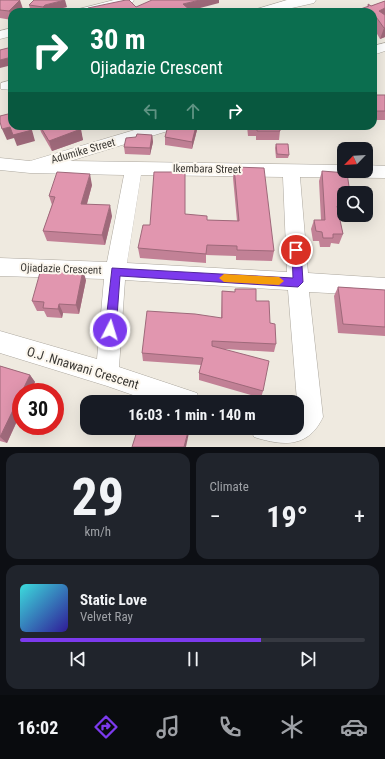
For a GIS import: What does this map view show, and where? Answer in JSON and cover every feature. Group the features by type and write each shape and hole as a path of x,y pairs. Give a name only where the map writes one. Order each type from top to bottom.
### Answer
{"street":[{"path":"274,8 310,0"},
{"path":"97,8 122,1"},
{"name":"Adumike Street","path":"0,164 30,167 153,130"},
{"name":"Ikembara Street","path":"30,167 385,172"},
{"path":"107,374 115,271 134,168"},
{"path":"291,170 298,282 311,417 304,426"},
{"name":"Ojiadazie Crescent","path":"0,267 115,271 385,288"},
{"name":"O.J .Nnawani Crescent","path":"0,342 107,374 168,395"}],"building":[{"path":"0,0 20,0 12,8 8,8 8,11 0,10"},
{"path":"34,0 65,0 45,5 43,7 29,5"},
{"path":"126,0 129,0 136,7 152,0 200,0 183,4 188,8 88,8"},
{"path":"385,1 385,8 379,11 385,15 385,28 377,18 377,8 363,8 369,6 368,4 371,6"},
{"path":"8,48 8,58 0,60 0,50"},
{"path":"377,95 385,95 385,111 377,111"},
{"path":"8,114 8,128 2,129 0,116"},
{"path":"11,130 32,130 13,135"},
{"path":"42,130 78,130 49,141"},
{"path":"167,130 195,130 192,142 165,137"},
{"path":"257,130 280,130 280,131"},
{"path":"137,134 152,135 150,148 124,147 126,138 136,137"},
{"path":"276,144 288,144 289,155 277,154"},
{"path":"234,167 264,168 274,251 237,250 237,246 207,245 206,254 138,248 143,225 150,225 154,172 185,172 185,214 207,216 207,220 239,221"},
{"path":"322,171 337,172 337,178 348,178 349,186 337,186 337,222 340,222 343,234 333,234 333,238 323,238 322,232 316,231 314,220 325,220"},
{"path":"57,172 90,174 81,204 110,205 102,235 43,231 55,197 49,196"},
{"path":"41,269 83,270 76,305 59,304 58,309 43,308 44,302 32,301"},
{"path":"338,287 385,290 385,327 343,324"},
{"path":"235,289 256,289 256,301 269,301 270,323 275,324 276,344 212,341 212,346 269,361 263,391 199,373 203,358 142,353 147,311 195,314 222,318 222,291 235,292"},
{"path":"0,366 30,375 26,383 12,383 12,412 0,437"},
{"path":"136,435 187,435 184,447 132,447"}],"slow traffic":[{"path":"224,278 279,281"}],"route":[{"path":"110,330 115,271 298,282 296,250"}]}
